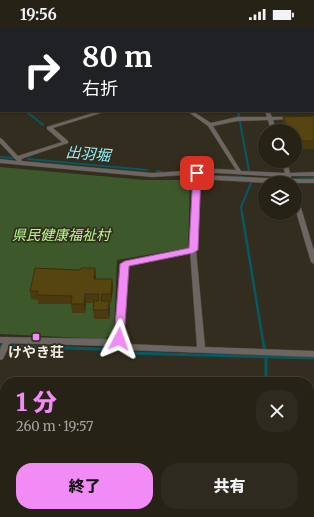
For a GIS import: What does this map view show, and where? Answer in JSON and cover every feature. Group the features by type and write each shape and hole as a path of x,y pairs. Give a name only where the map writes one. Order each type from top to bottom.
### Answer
{"street":[{"path":"18,160 66,142 49,128 102,112"},
{"path":"190,112 210,125 240,173"},
{"path":"267,112 272,124"},
{"path":"210,125 237,119 299,118"},
{"path":"0,140 18,160"},
{"path":"0,161 18,160 138,174 314,174"},
{"path":"286,168 288,175"},
{"path":"197,175 258,180"},
{"path":"197,175 193,250 201,350"},
{"path":"302,182 314,181"},
{"path":"302,220 314,262"},
{"path":"117,342 119,339 125,264 193,250"},
{"path":"0,357 4,340 117,342 126,347 314,354"}],"green space":[{"name":"県民健康福祉村","path":"0,167 145,180 190,180 188,248 117,260 114,332 105,339 0,334"}],"building":[{"path":"314,116 314,141 302,141 302,124 286,124 283,117"},
{"path":"35,268 80,270 81,268 95,268 94,279 112,279 111,294 102,294 101,301 109,301 108,310 93,310 94,301 98,301 99,294 85,294 84,304 71,304 72,296 37,295 38,291 30,291"}],"waterway":[{"path":"27,112 43,125"},
{"path":"238,112 249,171"},
{"name":"出羽堀","path":"0,157 14,158"},
{"name":"出羽堀","path":"28,159 147,170"},
{"name":"出羽堀","path":"157,171 162,172"},
{"name":"出羽堀","path":"213,176 244,177"},
{"name":"出羽堀","path":"302,179 314,178"},
{"path":"242,214 241,207 251,183"},
{"path":"242,213 264,347"},
{"path":"0,346 35,347"},
{"path":"13,346 35,347"},
{"path":"264,346 265,352"},
{"path":"35,347 44,347"},
{"path":"35,347 124,350 128,353 314,358"},
{"path":"266,357 266,377"}],"place":[{"name":"けやき荘","path":"36,337"}],"route":[{"path":"119,339 124,265 127,262 193,250 197,173"}]}
